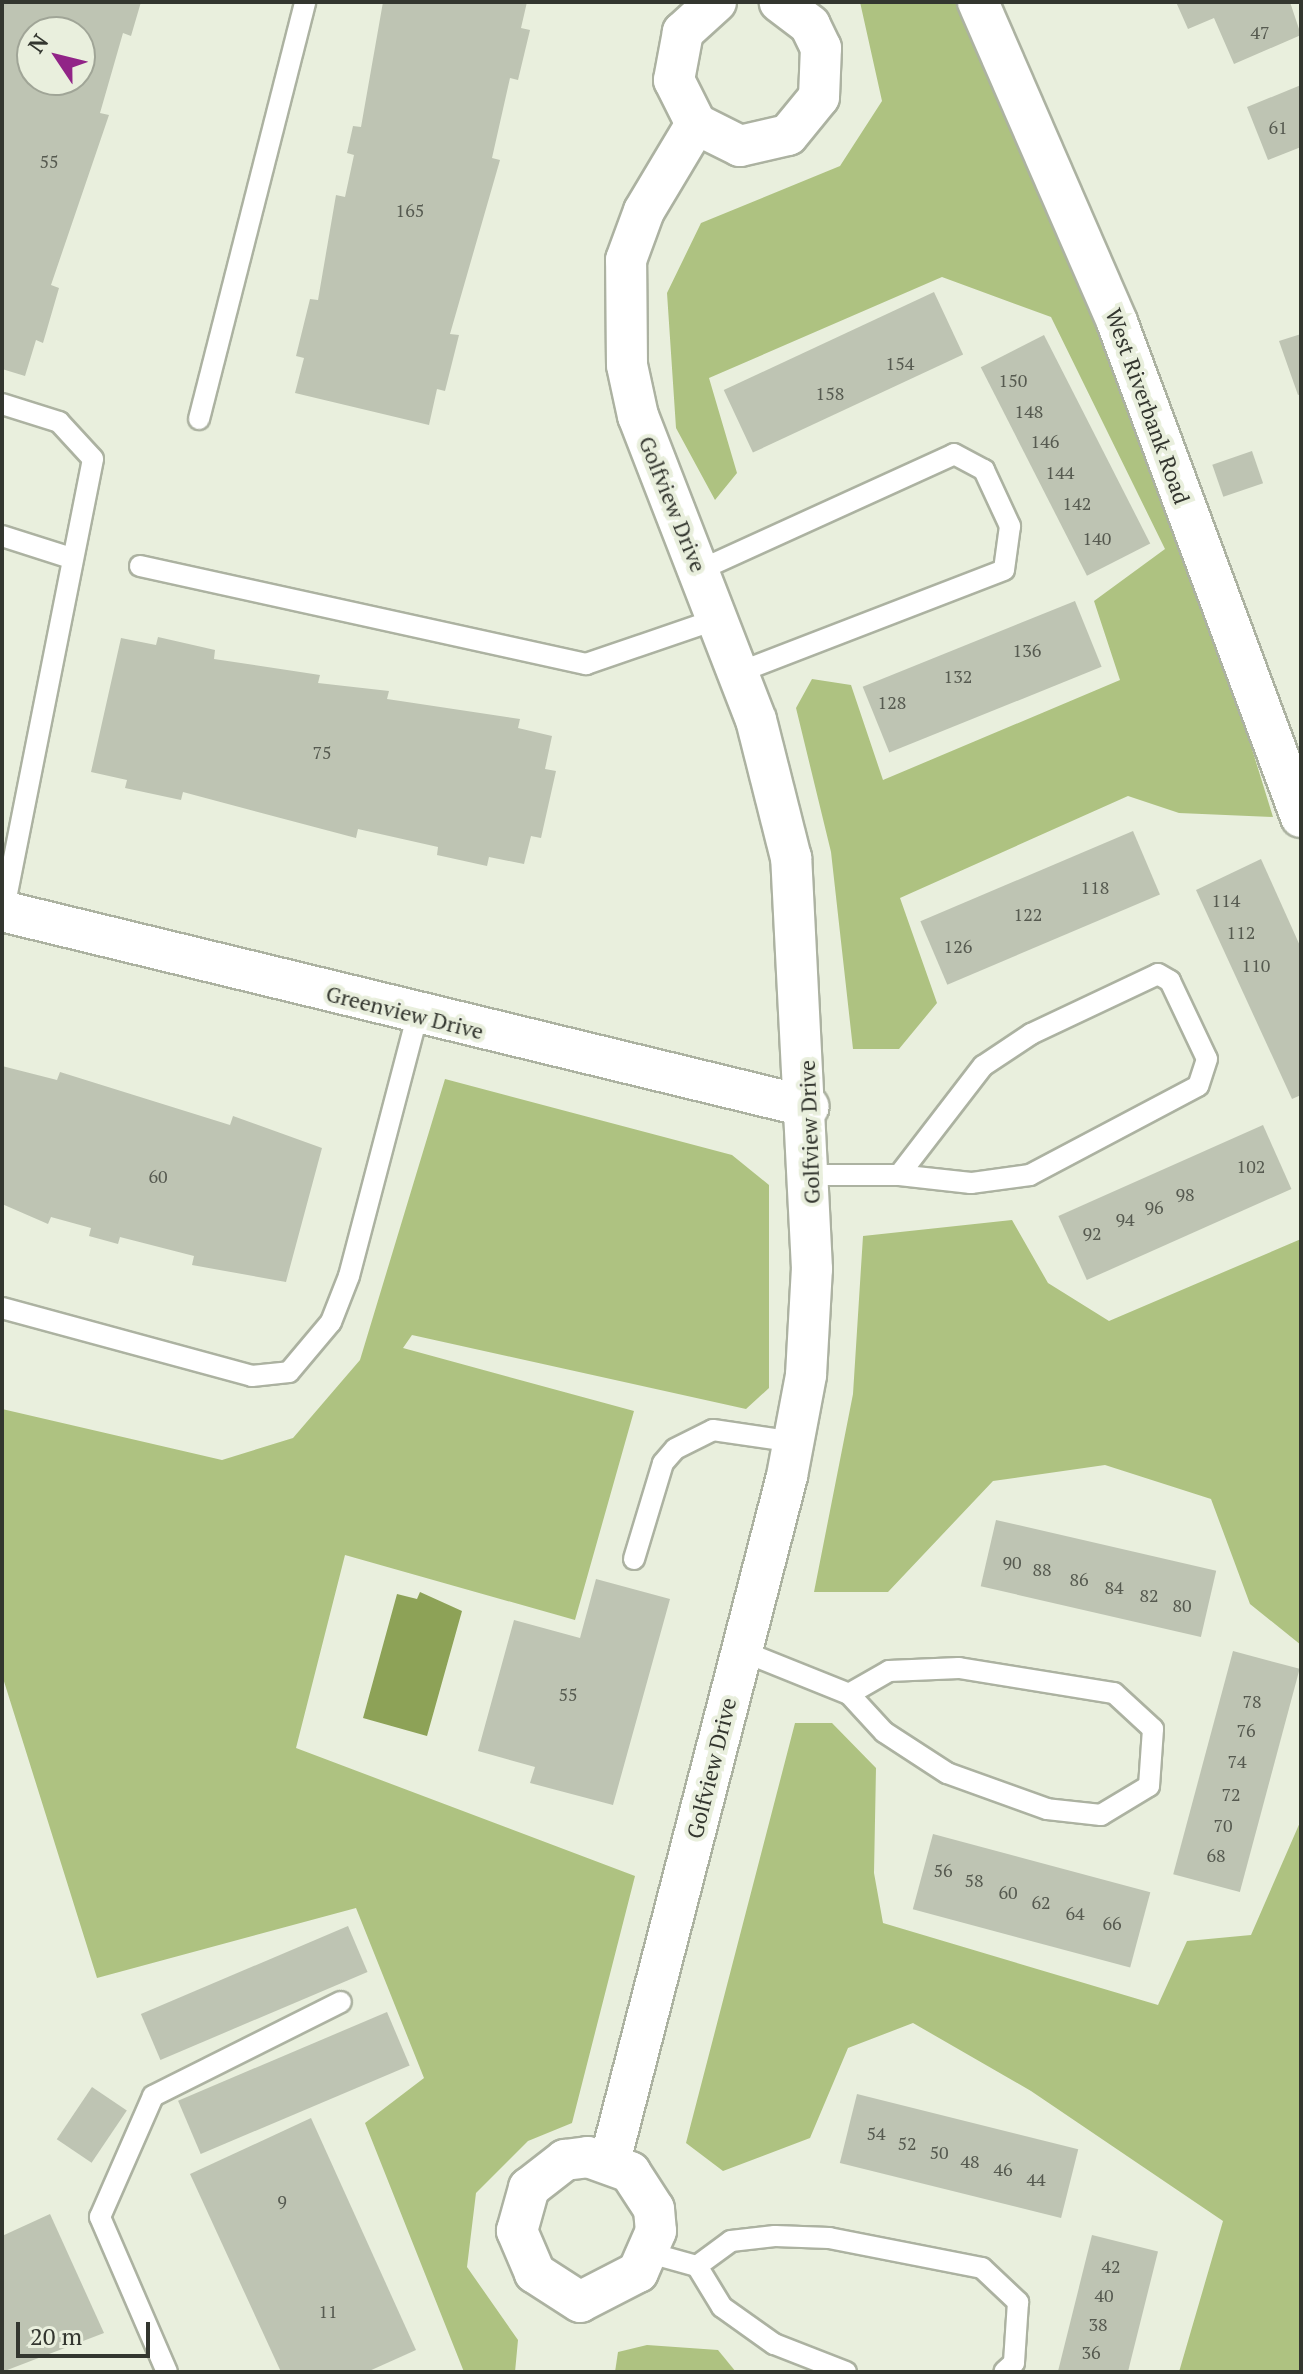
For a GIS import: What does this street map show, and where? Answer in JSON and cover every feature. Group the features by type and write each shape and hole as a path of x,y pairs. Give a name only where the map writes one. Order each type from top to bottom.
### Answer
{"street":[{"path":"700,6 674,55 681,104 696,124 740,146 788,135 807,119 819,97 821,48 810,25 780,2"},
{"name":"West Riverbank Road","path":"978,2 1117,322 1301,817"},
{"name":"Golfview Drive","path":"610,2161 794,1442 807,1360 811,1175 809,1107 791,858 739,672 638,416 622,313 626,260 644,211 696,124"},
{"name":"Greenview Drive","path":"3,911 417,1016 809,1107"},
{"path":"565,2160 610,2161 630,2172 654,2209 650,2253 620,2287 580,2302 535,2273 523,2254 517,2231 529,2188 565,2160"}],"lane":[{"path":"199,419 305,2"},
{"path":"2,404 59,422 93,459 3,911"},
{"path":"700,570 954,454 984,470 1010,526 1004,570 739,672"},
{"path":"2,536 71,558"},
{"path":"140,566 586,664 720,618"},
{"path":"811,1175 899,1175 971,1183 1030,1175 1174,1104 1198,1086 1207,1059 1170,981 1158,974 1079,1009 983,1066 899,1175"},
{"path":"2,1308 252,1376 289,1372 331,1322 349,1276 417,1016"},
{"path":"634,1559 663,1463 675,1449 713,1430 794,1442"},
{"path":"742,1651 849,1694 884,1732 947,1773 1047,1809 1101,1815 1149,1786 1153,1729 1114,1693 959,1668 889,1671 849,1694"},
{"path":"167,2372 100,2217 153,2096 341,2002"},
{"path":"697,2266 731,2241 775,2236 829,2238 982,2268 1018,2302 1014,2363 1004,2372"},
{"path":"650,2253 697,2266 722,2307 774,2344 846,2372"}],"shaded area":[{"path":"860,2 955,2 1108,345 1214,626 1273,817 1179,813 1128,796 900,898 937,1003 899,1049 853,1049 831,852 796,708 812,679 851,685 883,780 1120,680 1094,601 1165,549 1051,317 942,277 709,378 737,473 715,500 676,428 667,293 701,223 840,166 882,101"},
{"path":"445,1079 732,1155 769,1185 769,1388 746,1409 412,1335 403,1348 634,1411 575,1620 345,1555 296,1748 635,1876 572,2123 528,2141 476,2193 467,2267 518,2340 515,2372 464,2372 365,2123 424,2078 356,1908 97,1978 2,1675 2,1409 222,1460 293,1438 360,1360"},
{"path":"1012,1220 1048,1283 1109,1321 1301,1239 1301,1645 1250,1604 1211,1499 1105,1465 993,1481 888,1592 814,1592 853,1394 863,1236"},
{"path":"420,1592 462,1611 427,1736 363,1718 397,1594 417,1599"},
{"path":"795,1723 832,1723 876,1768 874,1873 883,1923 1158,2005 1187,1941 1251,1935 1301,1820 1301,2372 1179,2372 1223,2221 1031,2091 913,2023 848,2048 810,2138 723,2171 686,2143"},
{"path":"647,2345 718,2350 736,2372 615,2372 618,2352"}],"building":[{"path":"2,2 141,2 131,36 123,33 100,113 109,115 51,285 59,288 43,343 36,340 25,376 2,369"},
{"path":"383,2 527,2 521,28 530,30 518,80 510,78 492,158 500,160 450,334 459,335 445,391 437,389 429,425 295,393 304,358 296,356 310,299 318,300 336,195 345,197 354,155 347,153 353,126 361,127"},
{"path":"1176,2 1290,2 1301,35 1234,64 1214,18 1188,29"},
{"path":"1301,85 1301,147 1268,160 1247,107"},
{"path":"934,292 963,355 753,453 724,390"},
{"path":"1301,334 1301,394 1298,395 1279,341"},
{"path":"1044,335 1150,543 1087,576 981,367"},
{"path":"1252,451 1263,483 1223,497 1212,465"},
{"path":"1075,601 1102,667 889,753 863,687"},
{"path":"158,637 215,650 214,659 320,675 318,683 389,691 387,699 520,719 518,728 552,736 545,769 556,771 541,838 531,836 524,864 489,857 487,866 437,855 438,847 358,829 356,838 183,792 181,800 125,788 127,780 91,772 121,638 156,645"},
{"path":"1133,831 1160,895 947,985 920,921"},
{"path":"1261,859 1301,948 1301,1095 1292,1099 1196,890"},
{"path":"2,1066 57,1080 60,1072 230,1125 233,1116 322,1148 286,1282 192,1265 194,1256 120,1237 118,1244 89,1236 91,1228 51,1217 48,1224 2,1204"},
{"path":"1263,1125 1291,1189 1087,1280 1058,1216"},
{"path":"996,1520 1216,1571 1201,1637 981,1586"},
{"path":"596,1579 670,1599 613,1805 530,1783 535,1767 478,1751 514,1620 580,1638"},
{"path":"1233,1651 1300,1669 1240,1892 1173,1874"},
{"path":"933,1834 1150,1892 1130,1968 913,1909"},
{"path":"348,1926 368,1972 160,2060 141,2014"},
{"path":"387,2012 410,2065 201,2154 178,2101"},
{"path":"92,2087 127,2110 92,2163 57,2139"},
{"path":"857,2094 1078,2149 1061,2218 840,2163"},
{"path":"311,2118 416,2350 367,2372 281,2372 190,2174"},
{"path":"50,2214 104,2333 2,2372 2,2236"},
{"path":"1092,2235 1158,2251 1128,2372 1058,2372"}]}
